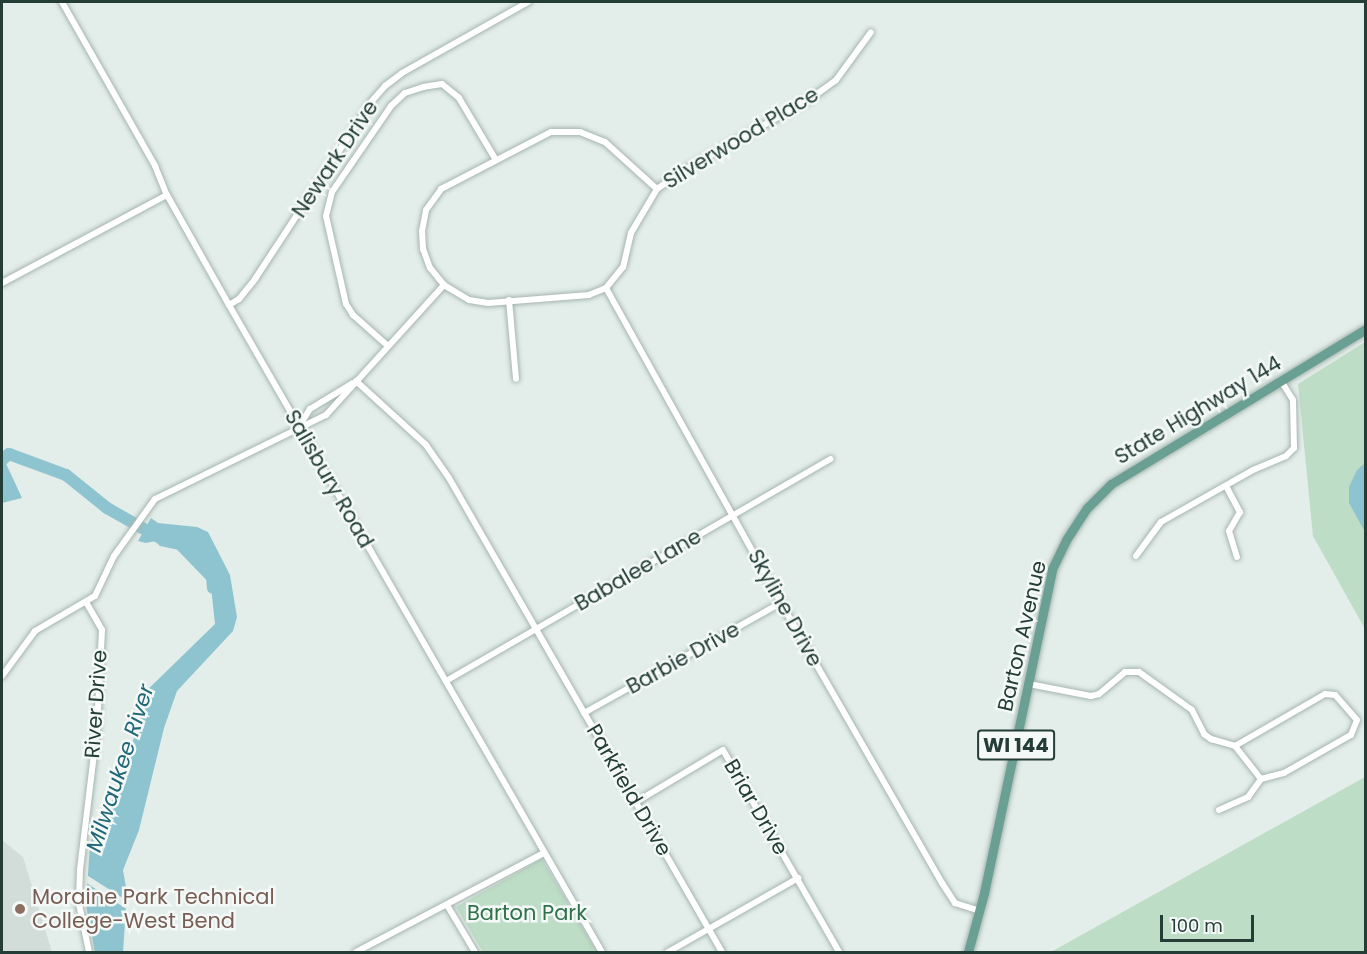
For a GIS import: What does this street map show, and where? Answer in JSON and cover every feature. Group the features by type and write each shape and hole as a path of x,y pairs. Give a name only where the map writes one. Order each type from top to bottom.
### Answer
{"main road":[{"name":"State Highway 144","path":"1066,540 1087,508 1111,484 1365,329"},
{"name":"Barton Avenue","path":"968,952 980,911 1052,569 1066,540"}],"street":[{"name":"Salisbury Road","path":"62,2 155,166 167,195 229,305 602,952"},
{"name":"Newark Drive","path":"229,305 239,298 255,279 372,101 385,87 402,73 528,2"},
{"name":"Silverwood Place","path":"657,189 810,99 836,80 871,32"},
{"path":"388,346 353,315 346,304 326,216 332,192 391,106 405,93 423,87 442,84 459,98 496,160"},
{"path":"551,132 580,132 605,142 657,189 631,233 623,267 606,288 589,295 488,303 469,300 444,285 430,268 423,249 422,231 426,210 441,189 551,132"},
{"path":"2,283 167,195"},
{"path":"2,676 35,631 86,602 100,590 114,556 155,499 299,427 326,416 444,285"},
{"name":"Skyline Drive","path":"606,288 781,603 951,896 956,903 980,911"},
{"path":"509,300 516,379"},
{"path":"299,427 310,409 356,381"},
{"name":"Parkfield Drive","path":"356,381 426,445 449,478 722,952"},
{"path":"1136,556 1161,522 1286,456 1294,448 1293,400 1281,381"},
{"name":"Babalee Lane","path":"446,681 831,459"},
{"path":"1226,486 1240,512 1229,531 1237,557"},
{"name":"River Drive","path":"86,602 102,630 97,729 86,802 79,904 89,952"},
{"name":"Barbie Drive","path":"584,713 781,603"},
{"path":"1029,684 1091,696 1099,694 1125,672 1139,672 1192,710 1204,734 1211,739 1235,746 1260,779"},
{"path":"1219,810 1248,797 1260,779 1284,773 1351,735 1357,720 1335,695 1325,694 1235,746"},
{"name":"Briar Drive","path":"636,802 723,750 839,952"},
{"path":"356,952 544,853"},
{"path":"668,952 798,878"},
{"path":"447,905 475,952"}],"shaded area":[{"name":"Moraine Park Technical College-West Bend","path":"2,840 23,857 52,952 2,952"}],"green space":[{"path":"1365,342 1365,629 1313,536 1298,384"},
{"path":"1365,777 1365,952 1051,952"},
{"name":"Barton Park","path":"542,859 597,952 483,952 456,907"}],"water":[{"path":"2,455 22,498 2,503"},
{"path":"1365,463 1365,532 1349,503 1349,487 1357,470"},
{"name":"Milwaukee River","path":"151,518 158,523 197,527 208,532 230,575 237,617 233,631 177,691 164,728 139,830 123,870 127,893 123,952 95,952 84,895 87,888 90,844 96,825 110,807 136,732 138,699 215,624 209,568 203,561 184,551 160,546 155,541 146,543 138,541"}],"pier":[{"path":"85,874 129,902 128,910 85,882"}],"waterway":[{"name":"Milwaukee River","path":"2,460 9,454 66,475 107,508 158,537"},
{"name":"Milwaukee River","path":"180,544 212,577 213,588"}],"place":[{"name":"Moraine Park Technical College-West Bend","path":"20,909"}]}
